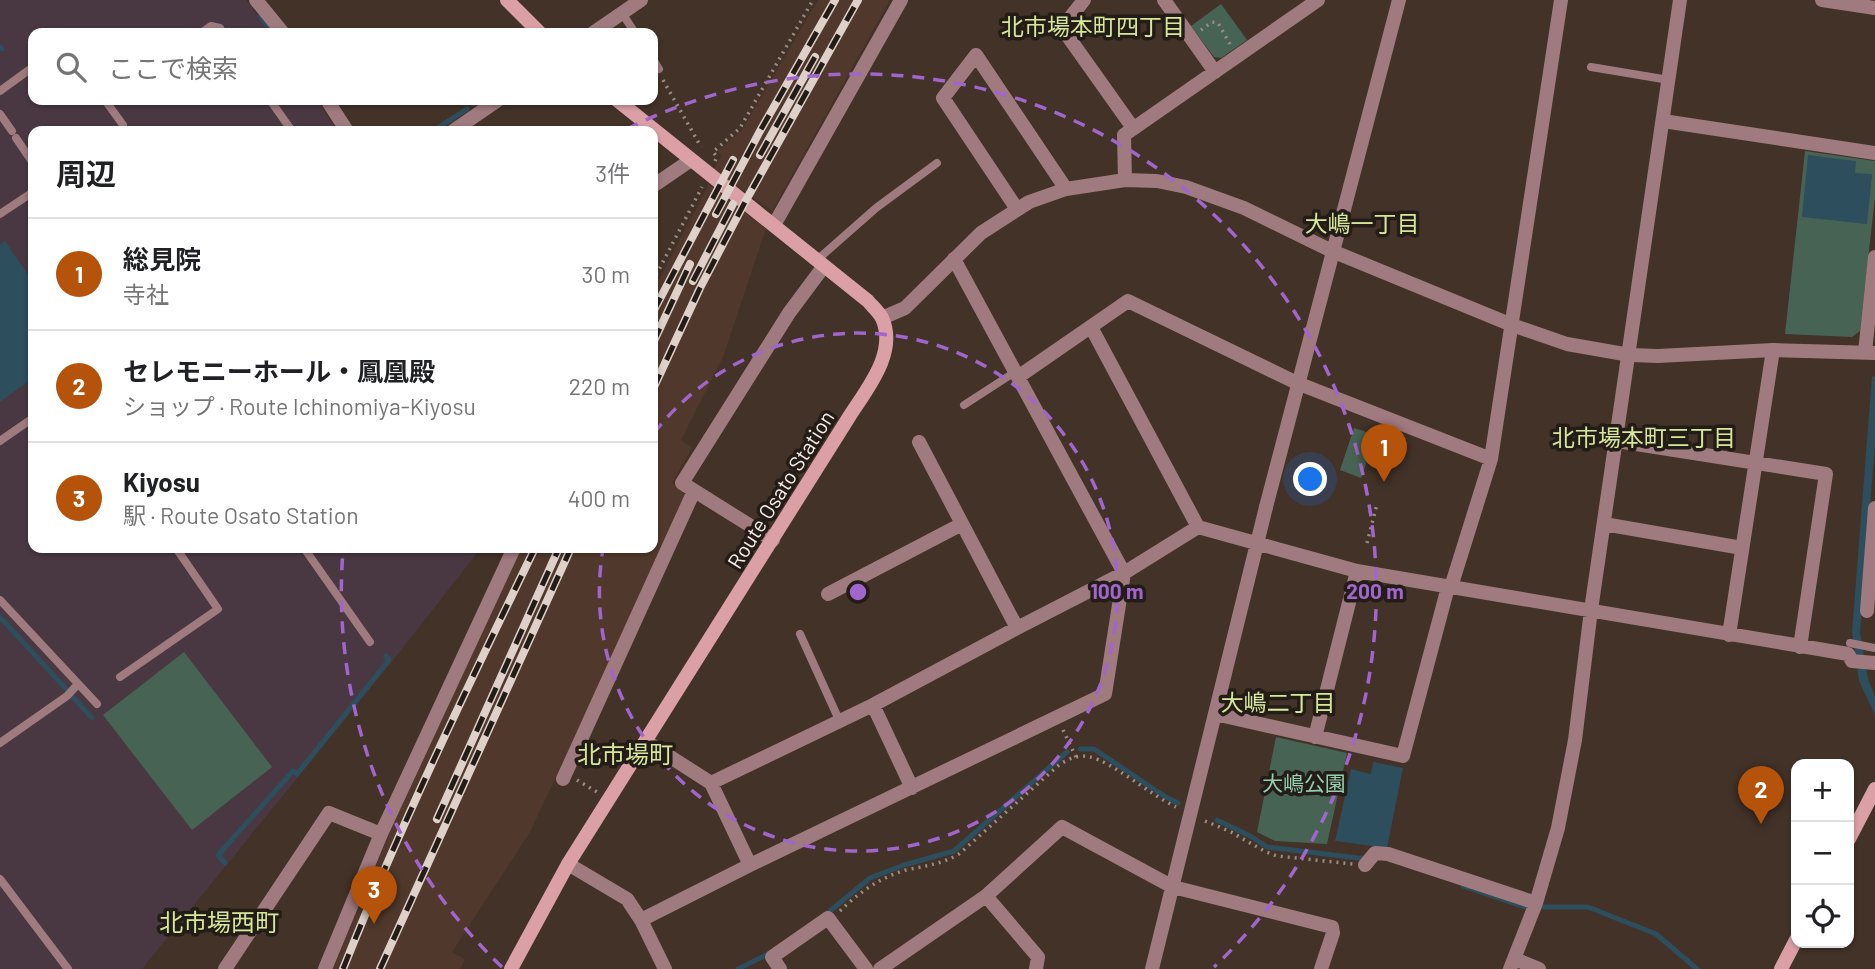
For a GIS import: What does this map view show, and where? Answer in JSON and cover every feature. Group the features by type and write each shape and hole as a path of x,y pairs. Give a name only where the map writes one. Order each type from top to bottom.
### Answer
{"main road":[{"path":"507,0 535,28"},
{"path":"623,105 649,126"},
{"path":"658,133 868,301 882,318"},
{"name":"Route Osato Station","path":"511,969 568,864 875,375 884,354 886,337 882,318"},
{"path":"1854,830 1874,794"},
{"path":"1781,969 1792,948"}],"street":[{"path":"256,0 279,28"},
{"path":"600,28 641,0"},
{"path":"774,225 901,0"},
{"path":"1084,0 1062,28 1133,128"},
{"path":"1164,0 1214,72"},
{"path":"1125,180 1124,135 1318,0"},
{"path":"1152,969 1297,383 1399,0"},
{"path":"1215,714 1403,756 1449,587 1491,459 1562,0"},
{"path":"1539,969 1513,964 1536,903 1558,828 1575,740 1591,610 1680,0"},
{"path":"1822,0 1875,8"},
{"path":"1017,209 943,98 976,55 1066,188"},
{"path":"330,105 344,126"},
{"path":"460,126 491,105"},
{"path":"1663,121 1875,153"},
{"path":"658,183 691,160"},
{"path":"882,318 905,308 981,233 1017,209 1066,188 1125,180 1157,181 1186,187 1244,208 1332,251 1512,325 1567,344 1630,355 1773,350 1870,353 1875,257"},
{"path":"641,920 1105,694 1124,573 954,259"},
{"path":"773,540 682,483 821,263"},
{"path":"1017,374 1128,301 1297,383 1491,459"},
{"path":"1091,327 1198,527 1357,571 1848,654 1852,661 1871,663"},
{"path":"1729,635 1773,350"},
{"path":"1617,441 1826,474 1800,647"},
{"path":"919,442 1017,628"},
{"path":"565,776 694,491"},
{"path":"1867,611 1875,508"},
{"path":"828,594 962,524"},
{"path":"1604,524 1742,548"},
{"path":"711,783 873,705 1124,573 1198,527"},
{"path":"325,969 381,834 512,553"},
{"path":"1315,737 1357,571"},
{"path":"873,705 912,788"},
{"path":"647,742 711,783 750,865"},
{"path":"225,969 329,813 381,834"},
{"path":"880,969 986,896 1062,827 1173,887 1332,927 1334,933 1321,969"},
{"path":"1368,861 1375,853 1388,854 1536,903"},
{"path":"568,864 627,899 641,920 665,969"},
{"path":"986,896 1038,957 1036,969"},
{"path":"780,969 772,957 828,918 866,969"}],"lane":[{"path":"622,13 632,28"},
{"path":"1591,67 1669,80"},
{"path":"0,91 28,71"},
{"path":"111,105 123,125"},
{"path":"274,105 288,126"},
{"path":"0,114 28,156"},
{"path":"821,263 876,208 937,163"},
{"path":"0,214 28,195"},
{"path":"964,405 1017,374"},
{"path":"0,441 28,421"},
{"path":"120,677 218,609 181,553"},
{"path":"308,553 370,642"},
{"path":"0,601 97,704"},
{"path":"800,634 840,722"},
{"path":"1850,643 1870,647"},
{"path":"0,743 67,696 78,684"},
{"path":"0,879 68,969"}],"path":[{"path":"659,69 712,166 717,157 713,152 740,128 813,0"},
{"path":"1191,38 1212,22 1218,23 1237,56"},
{"path":"658,271 708,174"},
{"path":"1367,543 1377,504"},
{"path":"1057,718 1076,757"},
{"path":"830,921 865,890 887,877 945,862 959,854 1059,765 1076,757 1099,759 1158,799 1277,856 1368,861"},
{"path":"565,776 610,800"}],"shaded area":[{"path":"0,0 246,0 267,28 28,28 28,105 320,105 334,126 28,126 28,553 477,553 142,969 0,969"},
{"path":"818,0 890,0 772,211 714,169 721,156 718,151 742,130"},
{"path":"709,184 766,229 723,357 681,440 692,448 672,483 688,495 530,832 452,952 465,959 460,969 333,969 394,823 519,553 658,553 658,281"}],"green space":[{"path":"1221,4 1247,40 1221,58 1214,57 1191,26"},
{"path":"1805,151 1875,161 1875,197 1860,331 1852,337 1785,334"},
{"path":"1354,428 1376,435 1361,478 1340,470"},
{"path":"184,652 272,767 192,830 103,715"},
{"name":"大嶋公園","path":"1276,737 1347,753 1327,844 1275,841 1257,832"}],"water":[{"path":"1808,155 1856,161 1855,173 1872,174 1867,224 1802,217"},
{"path":"5,241 28,275 28,382 0,402 0,245"},
{"path":"1872,376 1875,377 1875,444 1860,633 1868,679 1875,697 1875,715 1859,681 1852,632"},
{"path":"1373,762 1403,768 1387,848 1335,841 1351,769 1371,774"}],"waterway":[{"path":"260,16 269,28"},
{"path":"441,126 467,109"},
{"path":"0,617 67,690"},
{"path":"225,863 218,855 293,771 297,774 389,660 386,656"},
{"path":"73,697 92,718"},
{"path":"1080,749 1094,749 1178,803"},
{"path":"824,916 870,878 954,851 1067,752"},
{"path":"1217,820 1267,847 1367,859"},
{"path":"1463,886 1525,907"},
{"path":"1543,907 1588,907 1656,934 1697,969"},
{"path":"738,969 770,953"}],"railway":[{"path":"716,214 835,0"},
{"path":"658,378 700,288 745,202 858,0"},
{"path":"760,155 815,57"},
{"path":"658,302 733,160"},
{"path":"693,281 733,204"},
{"path":"658,332 690,264"},
{"path":"343,969 411,809 533,553"},
{"path":"437,819 557,553"},
{"path":"380,969 569,553"}],"place":[{"name":"総見院","path":"1384,482"},
{"name":"セレモニーホール・鳳凰殿","path":"1761,824"},
{"name":"Kiyosu","path":"374,924"}],"district":[{"name":"北市場本町四丁目","path":"1093,26"},
{"name":"大嶋一丁目","path":"1362,223"},
{"name":"北市場本町三丁目","path":"1644,437"},
{"name":"大嶋二丁目","path":"1278,702"},
{"name":"北市場町","path":"625,753"},
{"name":"北市場西町","path":"219,921"}]}
